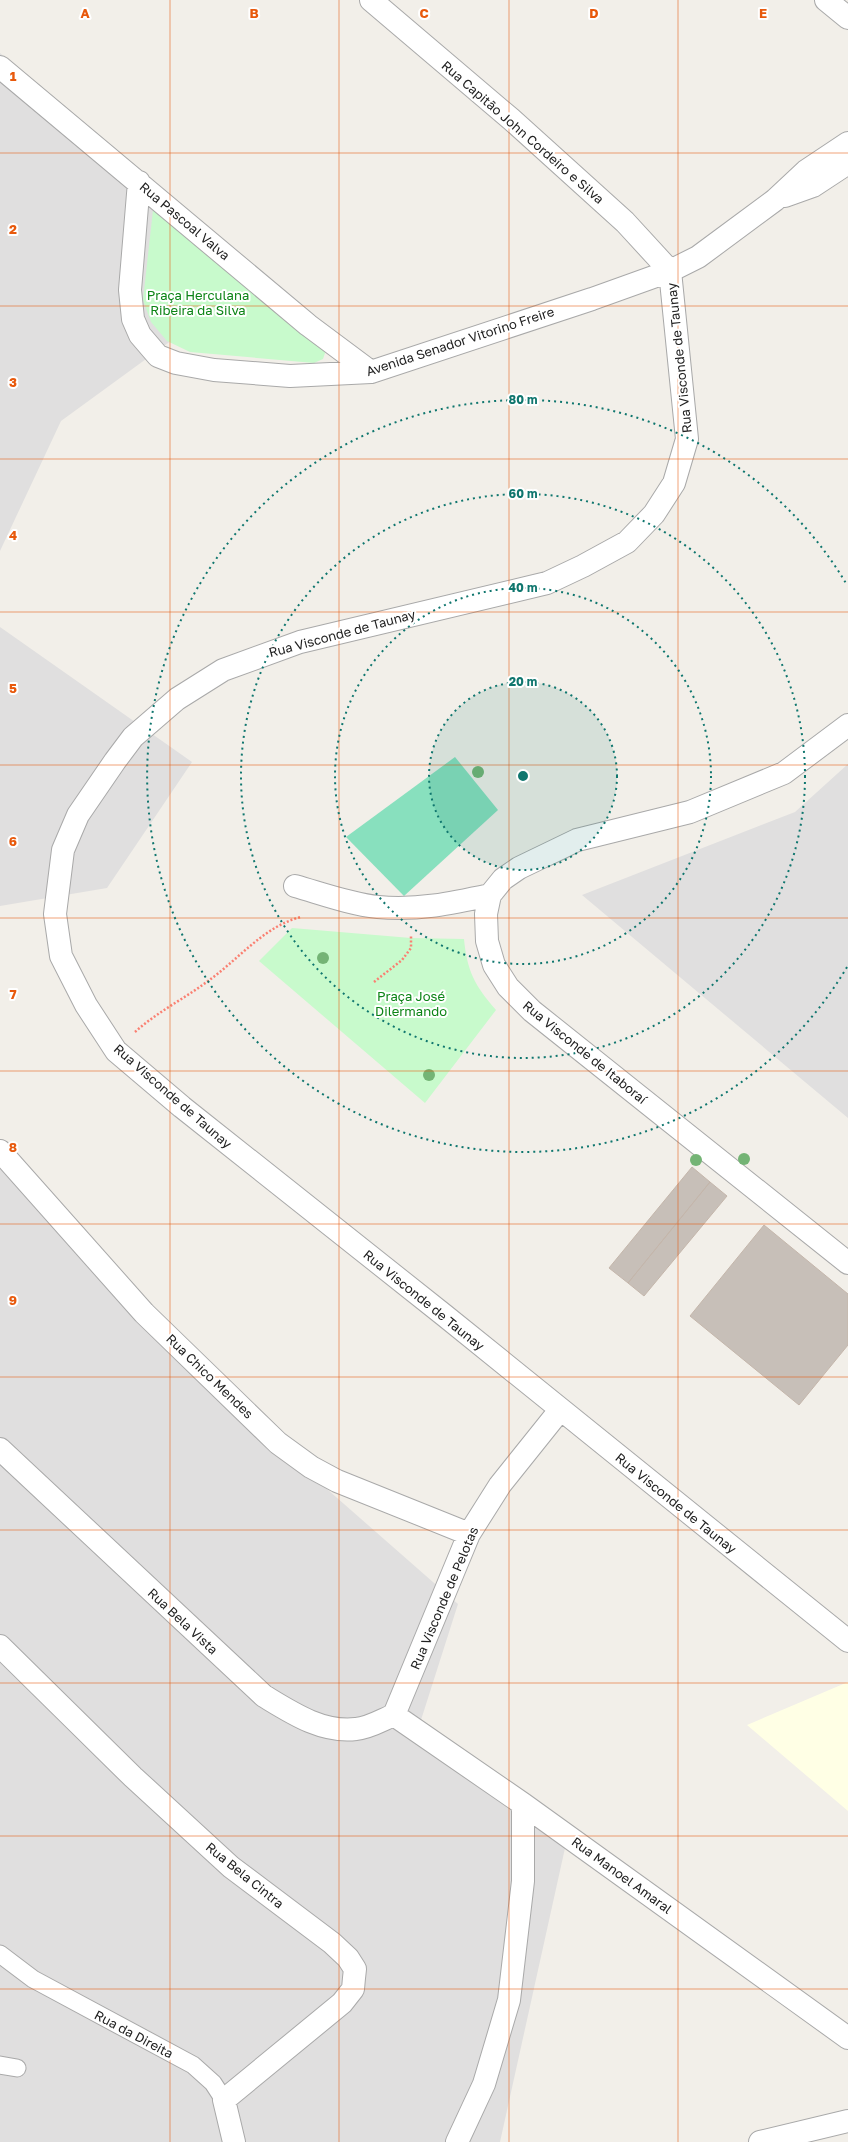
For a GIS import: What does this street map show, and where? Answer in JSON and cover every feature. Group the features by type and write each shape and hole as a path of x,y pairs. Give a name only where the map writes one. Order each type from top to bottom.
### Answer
{"street":[{"name":"Rua Capitão John Cordeiro e Silva","path":"371,0 511,119 620,217 670,270"},
{"path":"826,0 848,18"},
{"name":"Rua Pascoal Valva","path":"0,67 308,325 371,372"},
{"name":"Avenida Senador Vitorino Freire","path":"139,182 130,290 133,319 140,335 158,356 176,363 214,370 290,376 371,372 592,299 670,270 698,257 775,200 806,171 848,143"},
{"name":"Avenida Senador Vitorino Freire","path":"775,200 813,186 848,164"},
{"name":"Rua Visconde de Taunay","path":"670,270 687,439 674,483 654,514 628,542 547,583 300,642 223,670 177,699 133,738 114,760 78,815 63,850 55,914 61,956 86,1005 116,1050 188,1112 848,1641"},
{"name":"Rua Visconde de Itaboraí","path":"848,724 784,773 690,812 577,840 519,868 503,879 490,895 486,914 487,941 494,966 508,987 532,1011 848,1263"},
{"path":"296,886 343,901 379,907 437,906 490,895"},
{"name":"Rua Chico Mendes","path":"0,1151 144,1313 278,1443 311,1467 337,1481 469,1534"},
{"name":"Rua Visconde de Pelotas","path":"394,1715 469,1534 500,1485 560,1410"},
{"name":"Rua Bela Vista","path":"0,1449 264,1696 302,1719 339,1729 358,1729 394,1715"},
{"name":"Rua Bela Cintra","path":"0,1646 133,1777 231,1867 332,1942 348,1958 355,1969 353,1989 342,2003 224,2100"},
{"name":"Rua Manoel Amaral","path":"394,1715 523,1804 848,2038"},
{"path":"457,2142 484,2084 509,2000 522,1881 523,1804"},
{"name":"Rua da Direita","path":"224,2100 234,2142"},
{"path":"760,2142 848,2121"}],"lane":[{"name":"Rua da Direita","path":"0,1954 33,1979 193,2065 213,2083 224,2100"},
{"path":"0,2065 17,2068"}],"path":[{"path":"116,1050 148,1021 209,981 277,926 302,917"},
{"path":"374,982 402,960 411,948 411,938"}],"shaded area":[{"path":"0,53 285,303 190,327 61,421 0,551"},
{"path":"0,627 192,762 107,888 0,906"},
{"path":"848,764 848,1118 582,895 795,812"},
{"path":"0,1144 295,1461 458,1604 421,1720 569,1830 500,2142 0,2142"},
{"path":"848,1682 848,1811 747,1725"}],"green space":[{"name":"Praça Herculana Ribeira da Silva","path":"154,201 327,347 323,359 314,363 190,352 167,341 151,322 143,300"},
{"path":"455,757 498,810 404,896 346,837"},
{"name":"Praça José Dilermando","path":"292,928 411,938 464,939 467,960 473,978 496,1010 425,1103 259,961"}],"building":[{"path":"692,1167 710,1182 628,1283 609,1268"},
{"path":"710,1182 727,1196 644,1296 628,1283"},
{"path":"764,1225 848,1294 848,1345 799,1405 690,1316"}]}
